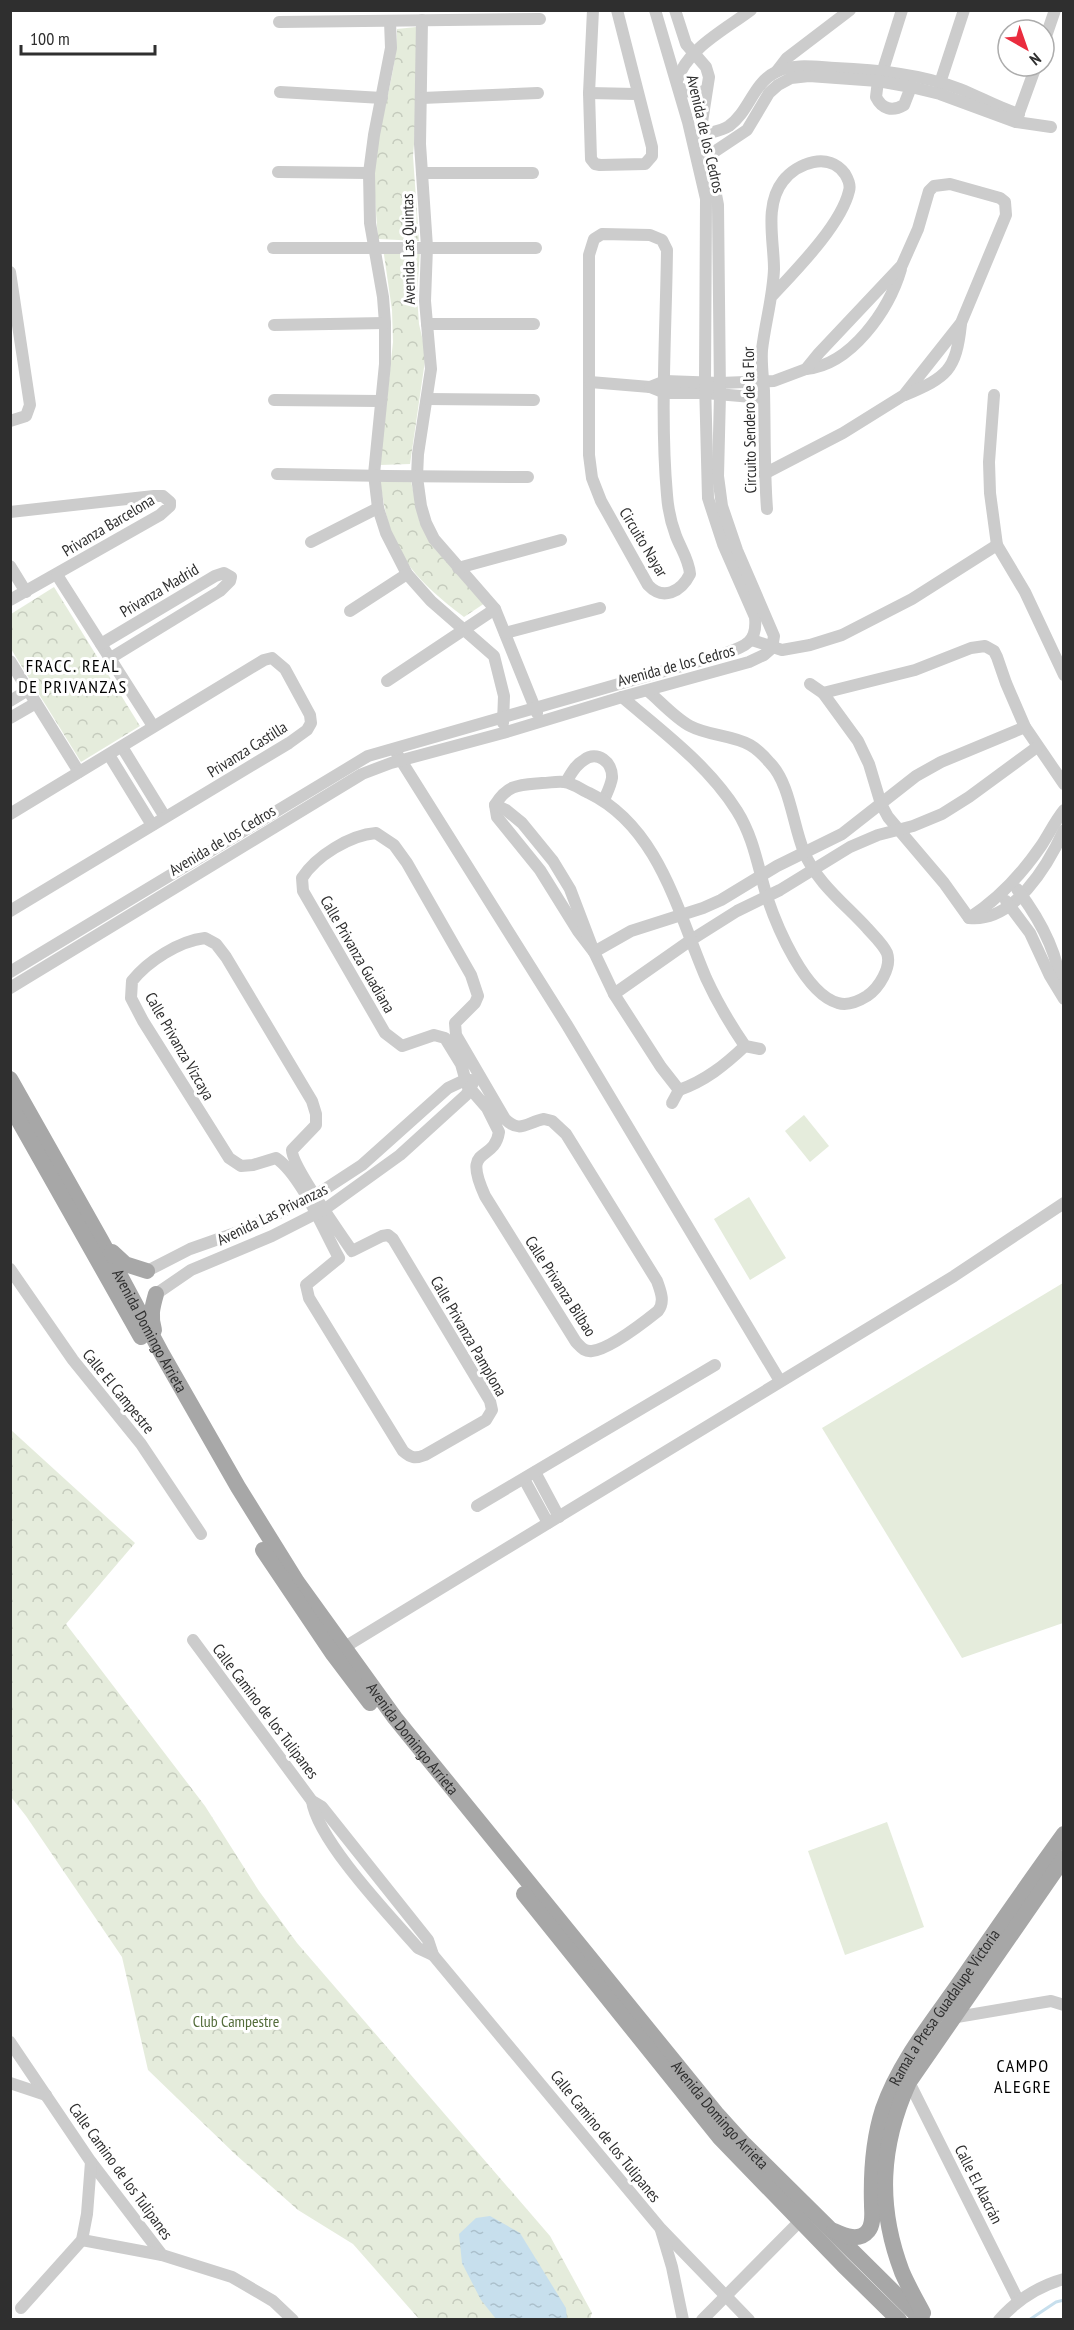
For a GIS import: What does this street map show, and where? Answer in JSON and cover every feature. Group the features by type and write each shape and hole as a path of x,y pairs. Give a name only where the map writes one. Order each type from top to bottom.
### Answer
{"main road":[{"name":"Avenida Domingo Arrieta","path":"10,1079 102,1242 127,1301 162,1354 233,1489"},
{"name":"Avenida Domingo Arrieta","path":"10,1106 127,1301 233,1489 287,1566 338,1651 391,1721 585,1960 720,2138 806,2215 899,2319"},
{"path":"102,1242 125,1264 148,1271 127,1301"},
{"path":"127,1301 159,1292"},
{"path":"159,1292 151,1310 151,1319 162,1354"},
{"name":"Ramal a Presa Guadalupe Victoria","path":"879,2197 893,2122 909,2082 946,2014 1064,1834"},
{"name":"Ramal a Presa Guadalupe Victoria","path":"879,2197 874,2153 883,2110 907,2059 946,2014 1064,1858"},
{"path":"879,2197 903,2273 924,2319"},
{"path":"879,2197 879,2234 895,2282 914,2319"},
{"path":"825,2235 860,2237 867,2232 879,2197"},
{"path":"849,2247 871,2244 879,2234 886,2215"},
{"path":"825,2235 849,2247 924,2319"}],"street":[{"path":"593,10 589,93 590,155 595,164 640,165 649,161 652,156 617,10"},
{"name":"Avenida de los Cedros","path":"10,988 362,774 401,760 540,723 622,697 749,662 764,655 772,648 774,636 737,550 722,506 718,476 720,389 718,205 703,147 678,85 655,10"},
{"name":"Avenida de los Cedros","path":"10,972 354,762 393,748 720,655 752,640 757,629 756,618 723,544 708,498 705,387 707,216 702,110 708,71 686,44 675,10"},
{"path":"706,90 696,94 678,85 683,66 694,54 751,10"},
{"path":"703,147 740,115 759,85 776,72 787,58 850,10"},
{"path":"902,10 880,76 876,97 884,108 891,109 904,105 911,87"},
{"path":"940,83 964,10"},
{"path":"279,21 540,18"},
{"name":"Avenida Las Quintas","path":"422,20 420,144 427,247 424,278 431,369 421,427 417,477 426,523 434,539 495,609 540,723"},
{"name":"Avenida Las Quintas","path":"390,21 391,48 369,173 370,223 383,297 385,323 385,364 374,474 378,508 386,533 407,574 431,601 494,656 499,669"},
{"path":"776,72 806,66 940,83 1017,118"},
{"path":"703,147 743,134 753,122 769,93 778,85 791,78 809,76 880,76 1051,127"},
{"path":"1017,118 1032,78"},
{"path":"280,92 382,98"},
{"path":"422,98 538,93"},
{"path":"589,93 636,94"},
{"path":"740,115 753,122"},
{"name":"Circuito Sendero de la Flor","path":"767,509 764,474 762,351 772,296 774,199 781,183 793,170 805,164 823,162 840,168 847,176 850,188 846,202 834,222 772,296"},
{"path":"278,172 369,173"},
{"path":"422,173 533,173"},
{"path":"720,389 789,377 806,369 828,364 873,325 895,289 902,265 918,229 929,191 934,186 950,184 1000,198 1005,202 1006,215 961,323 904,395"},
{"name":"Circuito Nayar","path":"602,234 650,234 662,240 665,245 665,387 669,514 689,563 690,574 680,588 670,593 660,594 652,589 643,577 601,501 592,478 589,455 588,255 594,239 602,234"},
{"path":"273,248 374,246 536,248"},
{"path":"806,369 902,265"},
{"path":"10,272 12,302 30,405 26,416 10,421"},
{"path":"274,325 385,323"},
{"path":"764,474 843,433 904,395 934,382 951,367 959,347 961,323"},
{"path":"428,324 534,324"},
{"path":"590,382 650,387 705,387 764,398"},
{"path":"994,394 989,462 990,493 997,545 1025,592 1064,675"},
{"path":"427,399 534,400"},
{"path":"274,400 380,401"},
{"path":"277,474 528,477"},
{"name":"Privanza Barcelona","path":"10,512 154,496 168,498 170,506 160,515 57,575 11,598"},
{"path":"311,542 378,508"},
{"path":"458,568 561,540"},
{"path":"752,640 772,648 790,649 842,635 912,599 997,545"},
{"path":"10,566 26,592"},
{"name":"Privanza Madrid","path":"101,644 215,576 224,573 231,577 220,591 109,658"},
{"path":"350,611 407,574"},
{"path":"57,575 153,726"},
{"path":"505,633 600,608"},
{"path":"387,681 495,609"},
{"path":"824,693 915,670 971,648 985,646 994,651 997,657 1025,727 1064,784"},
{"name":"Privanza Castilla","path":"10,814 254,665 272,658 285,669 310,716 311,723 307,730 289,743 10,910"},
{"path":"10,661 79,772"},
{"path":"503,733 504,696 499,669 516,664"},
{"path":"810,684 824,693 858,741 869,764 881,804 898,830 976,919 1006,900 1022,896 1053,854 1064,830"},
{"path":"10,701 28,690"},
{"path":"622,697 674,741 718,784 738,813 752,843 767,897 789,949 803,972 820,993 840,1004 856,1003 870,994 878,986 887,968 887,954 877,939 834,895 814,870 804,852 790,806 773,765 751,745 706,733 687,724 648,691"},
{"path":"10,718 36,703"},
{"path":"674,741 687,724"},
{"path":"594,952 631,931 721,900 804,852 842,834 916,776 941,762 1025,727"},
{"path":"122,747 165,817"},
{"path":"614,994 737,911 767,897 850,847 878,835 914,826 942,814 969,798 1037,747"},
{"path":"393,748 567,1025 780,1381"},
{"path":"109,755 153,825"},
{"path":"566,782 576,765 586,757 598,756 607,761 612,770 612,780 604,800"},
{"path":"679,1090 661,1067 614,994 594,952 570,889 553,861 522,823 506,810 495,805 507,789 520,785 566,782 604,800 636,830 653,854 722,1009 745,1046 760,1049"},
{"path":"1006,900 1013,883 1064,810"},
{"name":"Calle Privanza Guadiana","path":"470,1083 445,1038 434,1035 402,1046 385,1033 303,891 302,878 308,868 330,852 365,834 376,833 387,838 394,845 460,954 478,996 475,1003 459,1017 454,1028 489,1092"},
{"path":"1013,883 1050,944 1060,974 1062,995"},
{"path":"1006,900 1030,933 1050,976 1062,995"},
{"name":"Calle Privanza Vizcaya","path":"205,938 216,944 312,1101 316,1114 316,1125 296,1144 292,1155 312,1197 289,1169 276,1158 241,1166 229,1158 131,998 132,981 138,974 181,944 205,938"},
{"path":"672,1103 679,1090 709,1076 729,1062 745,1046"},
{"path":"467,1055 473,1070 470,1083 489,1092"},
{"name":"Calle Privanza Bilbao","path":"470,1083 487,1108 499,1132 495,1144 481,1155 476,1164 476,1173 485,1196 576,1342 584,1350 591,1351 604,1347 658,1311 662,1299 657,1281 566,1134 552,1121 544,1119 519,1128 510,1125 489,1092"},
{"name":"Avenida Las Privanzas","path":"148,1271 190,1250 244,1230 312,1197 348,1175 382,1148 433,1099 448,1088 470,1083"},
{"name":"Avenida Las Privanzas","path":"159,1292 191,1269 272,1236 320,1212 400,1155 470,1083"},
{"name":"Calle Privanza Pamplona","path":"312,1197 339,1258 309,1281 306,1291 403,1451 410,1457 417,1458 486,1420 492,1410 490,1401 393,1239 388,1235 382,1236 352,1251 320,1212"},
{"path":"338,1651 972,1265 1021,1229 1064,1203"},
{"name":"Calle El Campestre","path":"10,1269 73,1360 141,1444 201,1534"},
{"path":"148,1271 159,1292"},
{"path":"477,1506 715,1365"},
{"path":"529,1476 553,1520"},
{"name":"Calle Camino de los Tulipanes","path":"193,1640 312,1801 314,1813 354,1872 418,1948 433,1955 661,2229 749,2319"},
{"path":"946,2014 1051,2001 1064,2005"},
{"name":"Calle Camino de los Tulipanes","path":"10,2042 91,2162 162,2255 232,2277 273,2301 293,2319"},
{"name":"Calle El Alacrán","path":"909,2082 1018,2300"},
{"path":"10,2083 46,2095"},
{"path":"21,2308 82,2240 87,2214 91,2162"},
{"path":"702,2319 806,2215"},
{"name":"Calle Camino de los Tulipanes","path":"661,2229 683,2319"},
{"path":"82,2240 162,2255"},
{"path":"999,2319 1018,2300 1052,2282 1064,2279"}],"green space":[{"path":"416,27 416,120 413,156 419,241 378,239 375,193 376,158 395,59 397,29"},
{"path":"383,248 420,251 417,295 419,324 426,354 410,464 380,465 393,342 392,310"},
{"path":"380,478 411,481 420,523 435,549 485,603 464,617 429,588 415,573 404,558 389,524"},
{"path":"54,587 140,726 81,762 11,649 11,614"},
{"path":"804,1115 829,1146 810,1162 785,1131"},
{"path":"749,1197 786,1258 750,1280 714,1219"},
{"path":"1063,1283 1063,1623 962,1658 822,1428"},
{"name":"Club Campestre","path":"10,1429 135,1543 66,1624 205,1806 259,1891 297,1943 550,2236 592,2313 590,2319 419,2319 353,2244 298,2210 235,2154 148,2070 122,1957 11,1797"},
{"path":"887,1822 924,1927 845,1955 808,1851"}],"water":[{"path":"490,2216 520,2233 566,2308 567,2319 496,2319 481,2300 462,2263 459,2234 476,2218"}],"waterway":[{"path":"1029,2320 1056,2302 1064,2300"}],"district":[{"name":"FRACC. REAL DE PRIVANZAS","path":"73,676"},
{"name":"CAMPO ALEGRE","path":"1023,2076"}]}
